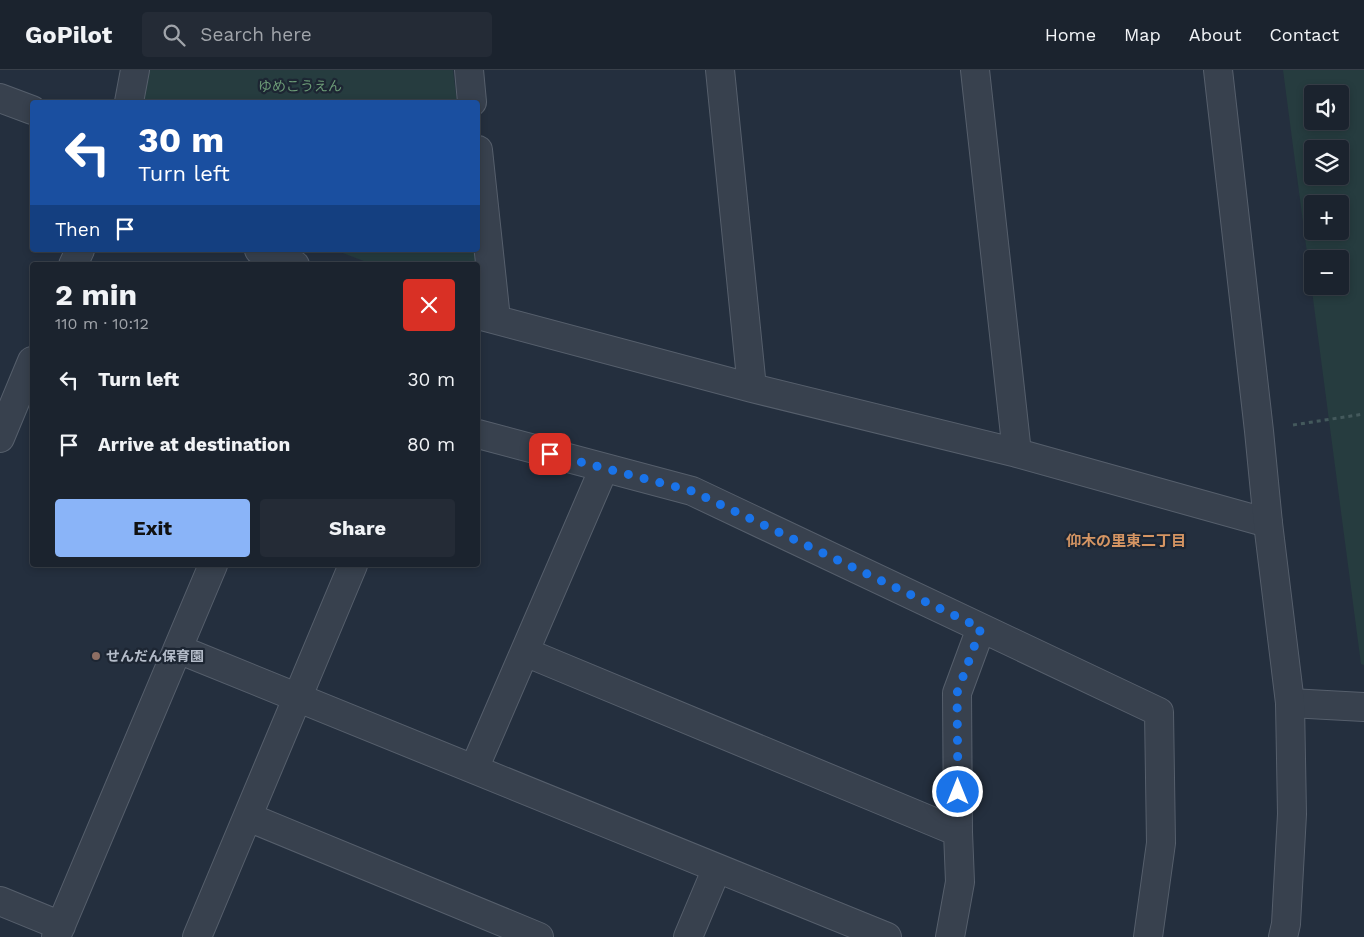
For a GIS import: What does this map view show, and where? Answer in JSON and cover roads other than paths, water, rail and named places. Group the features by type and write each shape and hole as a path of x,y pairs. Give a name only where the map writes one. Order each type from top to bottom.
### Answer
{"street":[{"path":"129,100 135,70"},
{"path":"469,70 472,100"},
{"path":"720,70 752,388"},
{"path":"974,70 1017,453"},
{"path":"1218,70 1268,524 1290,703 1292,814 1286,924 1283,937"},
{"path":"0,98 30,109"},
{"path":"480,187 487,317 752,388 1017,453 1268,524"},
{"path":"264,252 289,262"},
{"path":"0,438 30,366"},
{"path":"480,435 692,491 1159,712 1161,843 1148,937"},
{"path":"474,770 604,468"},
{"path":"0,901 58,932 212,567"},
{"path":"197,937 352,567"},
{"path":"950,937 960,882 957,693 981,628"},
{"path":"178,649 887,937"},
{"path":"525,652 958,832"},
{"path":"1290,703 1364,707"},
{"path":"248,816 540,937"},
{"path":"688,937 717,868"}],"place":[{"name":"せんだん保育園","path":"96,656"}],"district":[{"name":"仰木の里東二丁目","path":"1126,541"}],"park label":[{"name":"ゆめこうえん","path":"300,86"}]}
